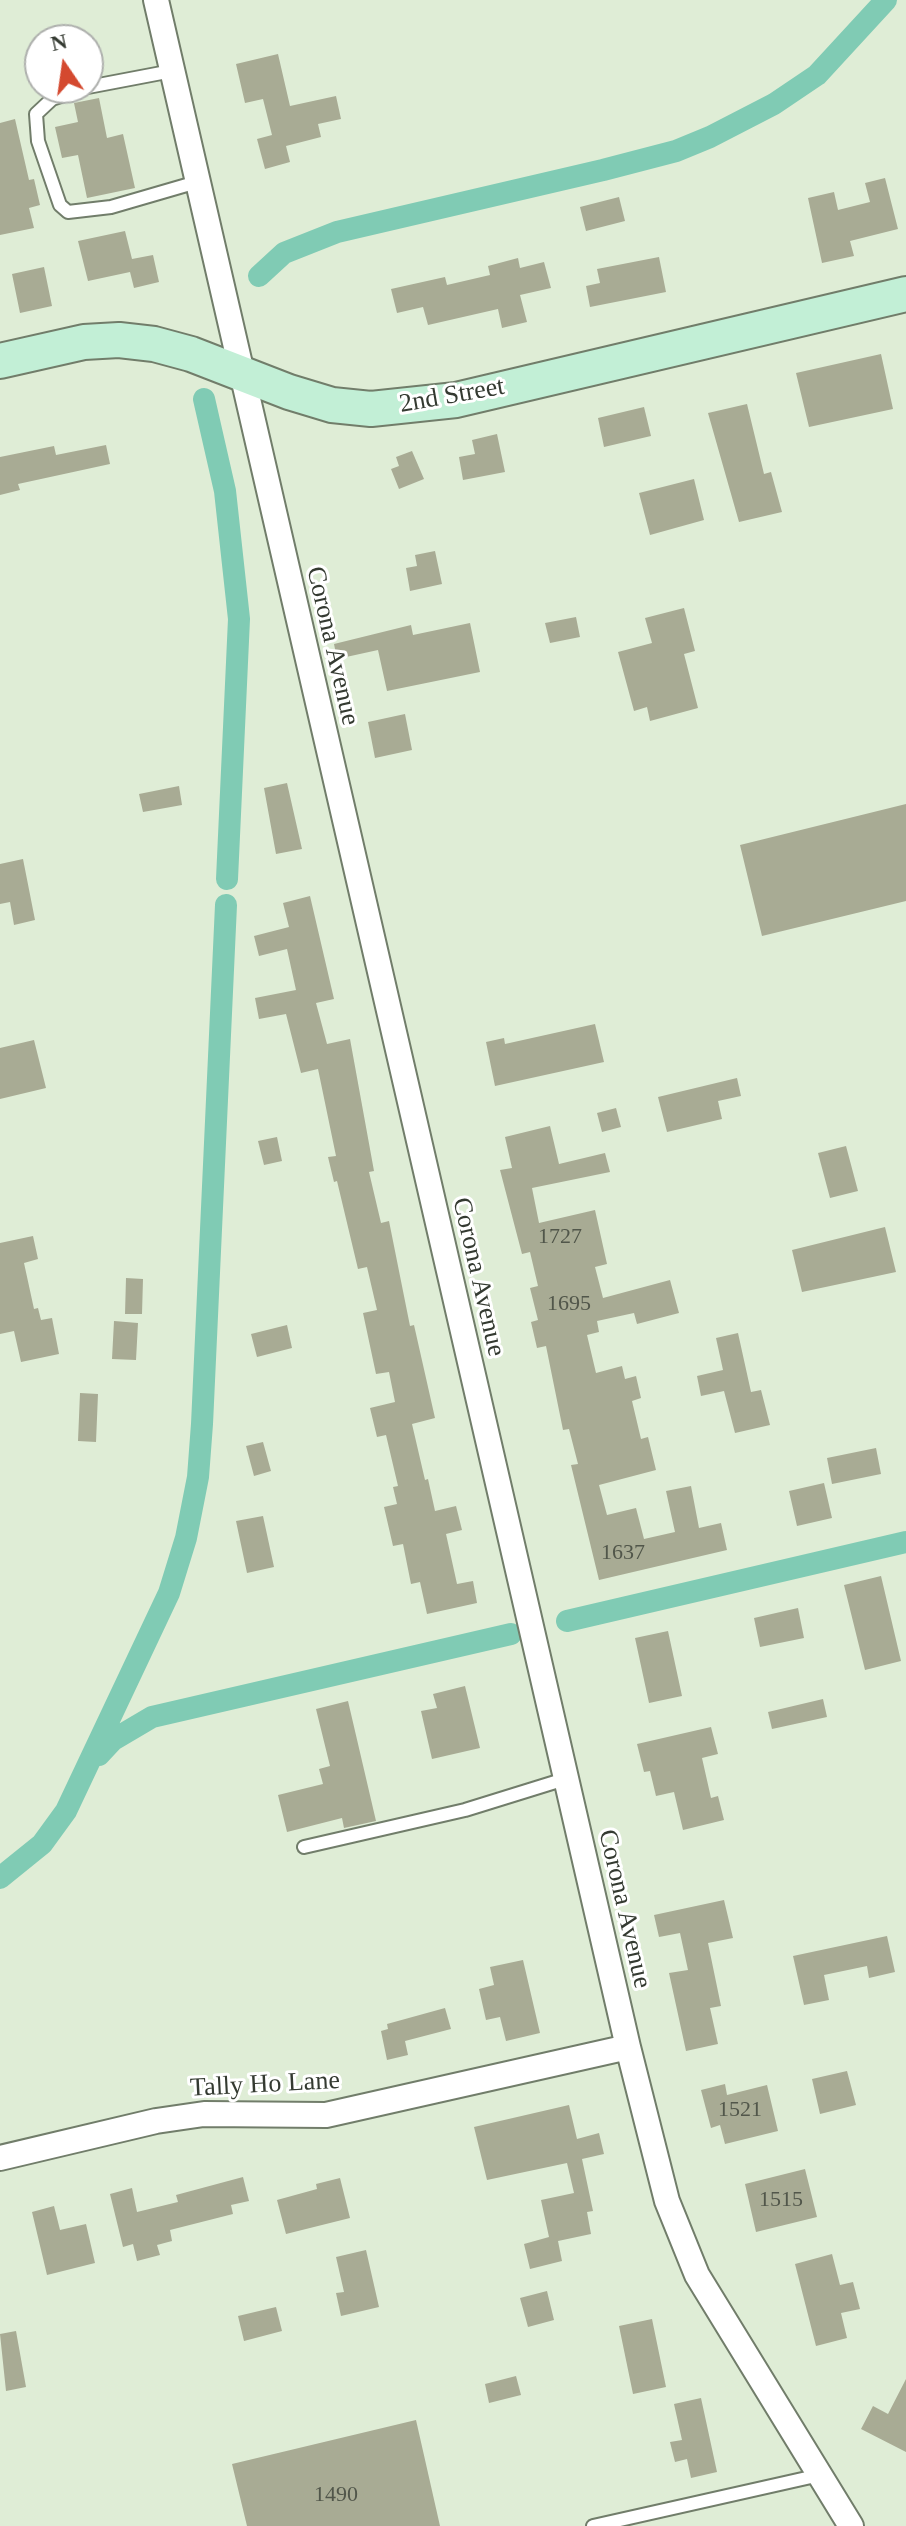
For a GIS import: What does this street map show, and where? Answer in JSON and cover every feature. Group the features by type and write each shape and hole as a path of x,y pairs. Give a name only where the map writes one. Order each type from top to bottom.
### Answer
{"street":[{"name":"Corona Avenue","path":"156,0 565,1779 667,2201 681,2242 851,2526"},
{"name":"2nd Street","path":"0,361 84,342 119,340 191,354 332,405 371,409 456,400 906,294"},
{"name":"Tally Ho Lane","path":"0,2158 156,2121 204,2114 326,2115 628,2047"}],"lane":[{"path":"104,85 172,71"},
{"path":"47,104 36,114 38,141 60,205 68,212 111,207 197,182"},
{"path":"304,1847 465,1810 565,1779"},
{"path":"593,2526 820,2475"}],"building":[{"path":"278,54 290,106 336,96 341,119 318,124 321,137 286,146 290,162 265,169 257,139 272,135 263,99 245,103 236,64"},
{"path":"74,104 100,104 107,138 123,134 135,188 87,198 78,155 62,158 55,127 78,122"},
{"path":"15,119 29,180 34,179 40,205 29,208 34,228 0,235 0,123"},
{"path":"885,178 898,229 850,241 854,256 822,263 808,198 834,192 838,210 870,202 865,183"},
{"path":"619,197 625,221 586,231 580,207"},
{"path":"125,231 132,259 153,255 159,282 134,288 130,272 88,281 78,241"},
{"path":"659,257 666,292 590,307 586,286 600,283 597,269"},
{"path":"518,258 520,268 544,262 551,288 520,295 527,322 502,328 498,309 428,325 423,307 397,313 391,289 445,277 447,285 490,275 488,266"},
{"path":"44,267 52,306 20,313 12,274"},
{"path":"881,354 893,409 809,427 796,373"},
{"path":"747,404 764,474 771,472 782,512 739,522 708,413"},
{"path":"644,407 651,436 604,447 598,418"},
{"path":"497,434 505,472 463,480 459,457 475,454 472,440"},
{"path":"106,445 110,464 18,484 20,490 0,495 0,457 54,446 56,455"},
{"path":"412,451 424,479 399,489 391,469 399,466 396,457"},
{"path":"694,479 704,520 650,535 639,493"},
{"path":"435,551 442,584 410,591 406,568 417,566 415,555"},
{"path":"684,608 695,651 684,654 698,708 650,721 647,707 634,711 618,652 652,643 645,618"},
{"path":"576,617 580,637 550,643 545,623"},
{"path":"470,623 480,672 387,691 378,650 337,659 334,644 411,625 413,635"},
{"path":"405,714 412,750 375,758 368,722"},
{"path":"287,783 302,849 276,854 264,788"},
{"path":"179,786 182,805 143,812 139,794"},
{"path":"906,804 906,901 762,936 740,845"},
{"path":"23,859 35,920 14,925 10,902 0,904 0,864"},
{"path":"310,896 334,999 316,1003 327,1044 350,1039 374,1171 369,1172 381,1223 389,1221 410,1326 414,1325 435,1418 412,1424 425,1480 428,1479 435,1511 456,1506 462,1530 446,1534 457,1584 473,1581 477,1603 427,1614 420,1582 411,1584 403,1544 393,1546 384,1507 397,1504 393,1487 398,1486 386,1435 377,1437 370,1408 395,1402 389,1372 376,1374 363,1313 377,1310 367,1267 358,1269 337,1181 334,1182 328,1157 336,1156 318,1069 301,1073 286,1014 259,1019 255,998 296,990 287,949 259,956 254,936 289,927 283,903"},
{"path":"595,1024 604,1062 495,1086 486,1042 504,1038 505,1044"},
{"path":"34,1040 46,1088 0,1099 0,1048"},
{"path":"737,1078 741,1096 718,1101 722,1119 667,1132 658,1097"},
{"path":"616,1108 621,1127 602,1132 597,1113"},
{"path":"550,1126 559,1164 605,1153 610,1172 532,1188 539,1223 595,1210 607,1264 595,1267 603,1298 670,1280 679,1313 637,1324 634,1313 597,1321 599,1332 587,1335 596,1373 622,1366 625,1379 636,1376 641,1398 632,1401 641,1439 648,1437 656,1470 599,1485 607,1515 636,1508 644,1539 675,1532 666,1491 691,1486 699,1528 721,1523 727,1550 599,1580 571,1465 578,1464 569,1429 563,1430 546,1346 537,1348 531,1322 538,1320 530,1288 538,1286 530,1252 522,1254 500,1170 512,1168 505,1137"},
{"path":"277,1137 282,1161 264,1165 258,1141"},
{"path":"846,1146 858,1191 830,1198 818,1153"},
{"path":"885,1227 896,1272 802,1292 792,1250"},
{"path":"33,1236 38,1259 24,1263 34,1309 38,1308 41,1320 52,1318 59,1354 21,1362 14,1331 0,1334 0,1243"},
{"path":"126,1278 143,1279 142,1314 125,1314"},
{"path":"114,1321 138,1323 136,1360 112,1359"},
{"path":"287,1325 292,1348 257,1357 251,1334"},
{"path":"738,1333 751,1392 761,1390 770,1425 735,1433 724,1391 701,1396 697,1376 723,1370 716,1338"},
{"path":"80,1393 98,1394 96,1442 78,1441"},
{"path":"263,1442 271,1471 254,1476 246,1446"},
{"path":"876,1448 881,1474 832,1484 827,1458"},
{"path":"824,1483 832,1518 797,1526 789,1491"},
{"path":"263,1516 274,1567 247,1573 236,1521"},
{"path":"881,1576 901,1661 865,1670 844,1585"},
{"path":"798,1608 804,1638 760,1647 754,1618"},
{"path":"668,1631 682,1696 649,1703 635,1638"},
{"path":"465,1686 480,1748 432,1759 421,1711 437,1708 433,1694"},
{"path":"823,1699 827,1717 772,1729 768,1712"},
{"path":"348,1701 376,1821 344,1828 342,1818 287,1832 278,1795 323,1784 319,1769 330,1766 316,1709"},
{"path":"711,1727 718,1754 702,1758 711,1798 718,1796 724,1820 683,1830 674,1792 656,1796 650,1771 644,1772 637,1744"},
{"path":"724,1900 733,1938 708,1943 721,2006 710,2008 718,2044 686,2051 669,1973 688,1970 680,1933 659,1937 654,1915"},
{"path":"887,1936 895,1972 869,1978 867,1966 824,1975 829,2000 804,2005 793,1956"},
{"path":"523,1960 540,2033 506,2041 500,2017 486,2020 479,1989 494,1985 490,1967"},
{"path":"445,2008 451,2029 405,2041 408,2055 387,2060 381,2031 388,2029 387,2024"},
{"path":"847,2071 856,2105 820,2114 812,2079"},
{"path":"725,2084 727,2095 767,2085 778,2131 725,2144 720,2125 711,2128 701,2090"},
{"path":"569,2105 577,2139 599,2133 604,2154 582,2159 593,2211 587,2212 591,2234 558,2241 562,2261 530,2269 524,2244 549,2237 541,2200 574,2193 567,2163 487,2180 474,2127"},
{"path":"805,2169 817,2217 756,2232 745,2184"},
{"path":"243,2177 249,2201 231,2205 233,2214 170,2230 172,2241 157,2245 160,2255 137,2261 133,2244 123,2247 110,2194 132,2188 137,2212 178,2202 176,2195"},
{"path":"340,2178 350,2218 286,2234 277,2200 317,2189 316,2184"},
{"path":"54,2206 60,2230 86,2224 95,2263 47,2275 32,2212"},
{"path":"366,2250 379,2307 341,2316 336,2293 344,2292 336,2257"},
{"path":"832,2254 840,2285 853,2282 860,2309 841,2313 847,2338 816,2346 795,2264"},
{"path":"547,2291 554,2320 528,2327 520,2298"},
{"path":"276,2307 282,2331 244,2341 238,2316"},
{"path":"652,2319 666,2387 633,2394 619,2326"},
{"path":"16,2331 26,2387 6,2391 0,2334"},
{"path":"516,2376 521,2395 489,2403 485,2384"},
{"path":"906,2379 906,2452 861,2429 873,2406 888,2414"},
{"path":"701,2398 717,2472 691,2478 687,2459 675,2462 670,2442 682,2440 674,2404"},
{"path":"416,2420 440,2526 247,2526 232,2464"}],"waterway":[{"path":"259,276 284,253 337,232 603,170 676,151 710,137 774,104 817,75 886,0"},
{"path":"204,399 225,491 239,619 227,879"},
{"path":"0,1878 42,1844 66,1811 169,1593 186,1538 198,1477 202,1424 226,905"},
{"path":"567,1621 906,1542"},
{"path":"99,1755 113,1740 152,1717 511,1634"}]}
